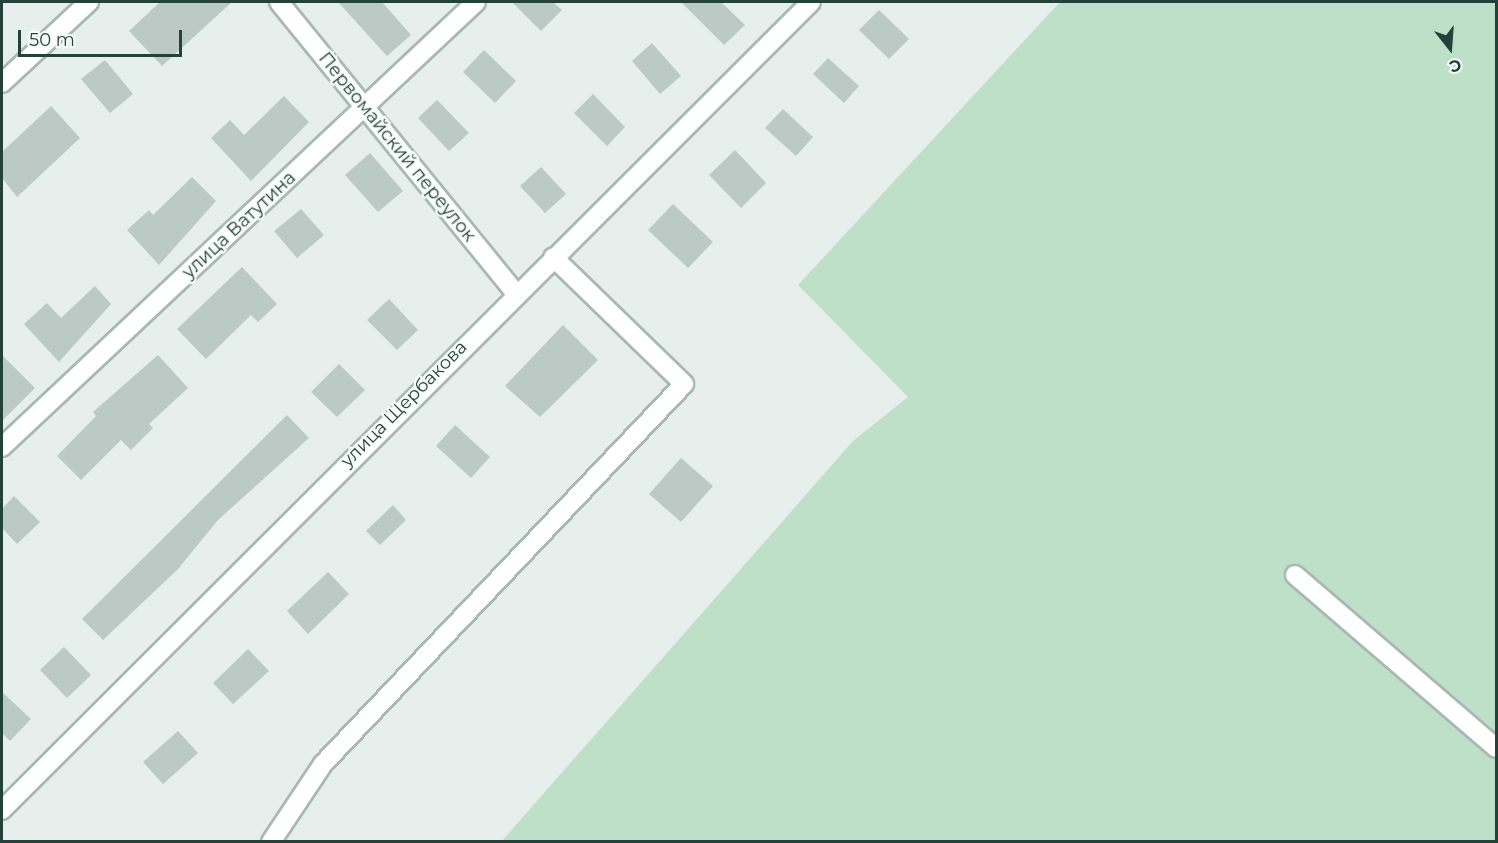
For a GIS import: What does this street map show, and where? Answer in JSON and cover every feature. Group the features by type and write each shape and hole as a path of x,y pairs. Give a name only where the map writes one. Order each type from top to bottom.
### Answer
{"street":[{"path":"2,83 89,2"},
{"name":"Первомайский переулок","path":"279,2 515,292"},
{"name":"улица Ватутина","path":"2,447 476,2"},
{"name":"улица Щербакова","path":"2,810 515,292 812,2"},
{"path":"271,842 323,764 684,384 553,257"},
{"path":"1295,575 1497,748"}],"green space":[{"path":"1060,2 1496,2 1496,841 501,842 853,441 908,397 798,285"}],"building":[{"path":"160,2 232,2 162,66 129,31"},
{"path":"338,2 382,2 411,35 387,56"},
{"path":"512,2 553,2 562,10 541,31"},
{"path":"681,2 721,2 745,25 724,45"},
{"path":"879,10 909,39 889,59 859,30"},
{"path":"652,43 681,76 660,94 632,61"},
{"path":"484,50 516,81 495,103 463,72"},
{"path":"828,58 859,86 844,103 813,74"},
{"path":"105,60 133,94 110,113 81,79"},
{"path":"593,94 625,127 607,146 574,113"},
{"path":"284,96 309,122 251,181 211,138 230,120 244,135"},
{"path":"437,100 469,133 449,151 418,118"},
{"path":"51,106 80,138 17,197 2,178 2,152"},
{"path":"783,109 813,137 796,156 765,128"},
{"path":"735,150 766,183 741,208 709,175"},
{"path":"370,153 403,191 378,212 345,175"},
{"path":"541,167 566,194 545,213 520,186"},
{"path":"192,177 216,201 159,265 127,230 149,210 153,215"},
{"path":"673,204 713,242 688,268 648,230"},
{"path":"301,209 324,235 297,258 274,231"},
{"path":"242,267 277,304 258,322 251,315 206,359 177,329"},
{"path":"95,286 111,304 59,362 24,324 47,303 61,318"},
{"path":"389,299 418,330 397,350 367,320"},
{"path":"563,325 598,360 540,417 505,386"},
{"path":"2,355 35,388 2,421"},
{"path":"158,355 188,388 149,424 153,428 131,450 121,440 81,480 57,456 96,416 93,412"},
{"path":"339,364 365,390 337,417 311,392"},
{"path":"287,415 309,438 218,520 178,569 103,640 82,619"},
{"path":"455,425 490,457 471,478 436,446"},
{"path":"681,458 713,486 681,522 649,494"},
{"path":"14,496 40,522 17,544 2,528 2,509"},
{"path":"393,505 406,520 380,545 366,531"},
{"path":"328,572 349,594 308,634 287,611"},
{"path":"64,647 91,675 67,698 40,670"},
{"path":"248,649 269,671 233,704 213,683"},
{"path":"2,692 31,719 10,741 2,733"},
{"path":"178,731 198,753 163,784 143,762"}]}
